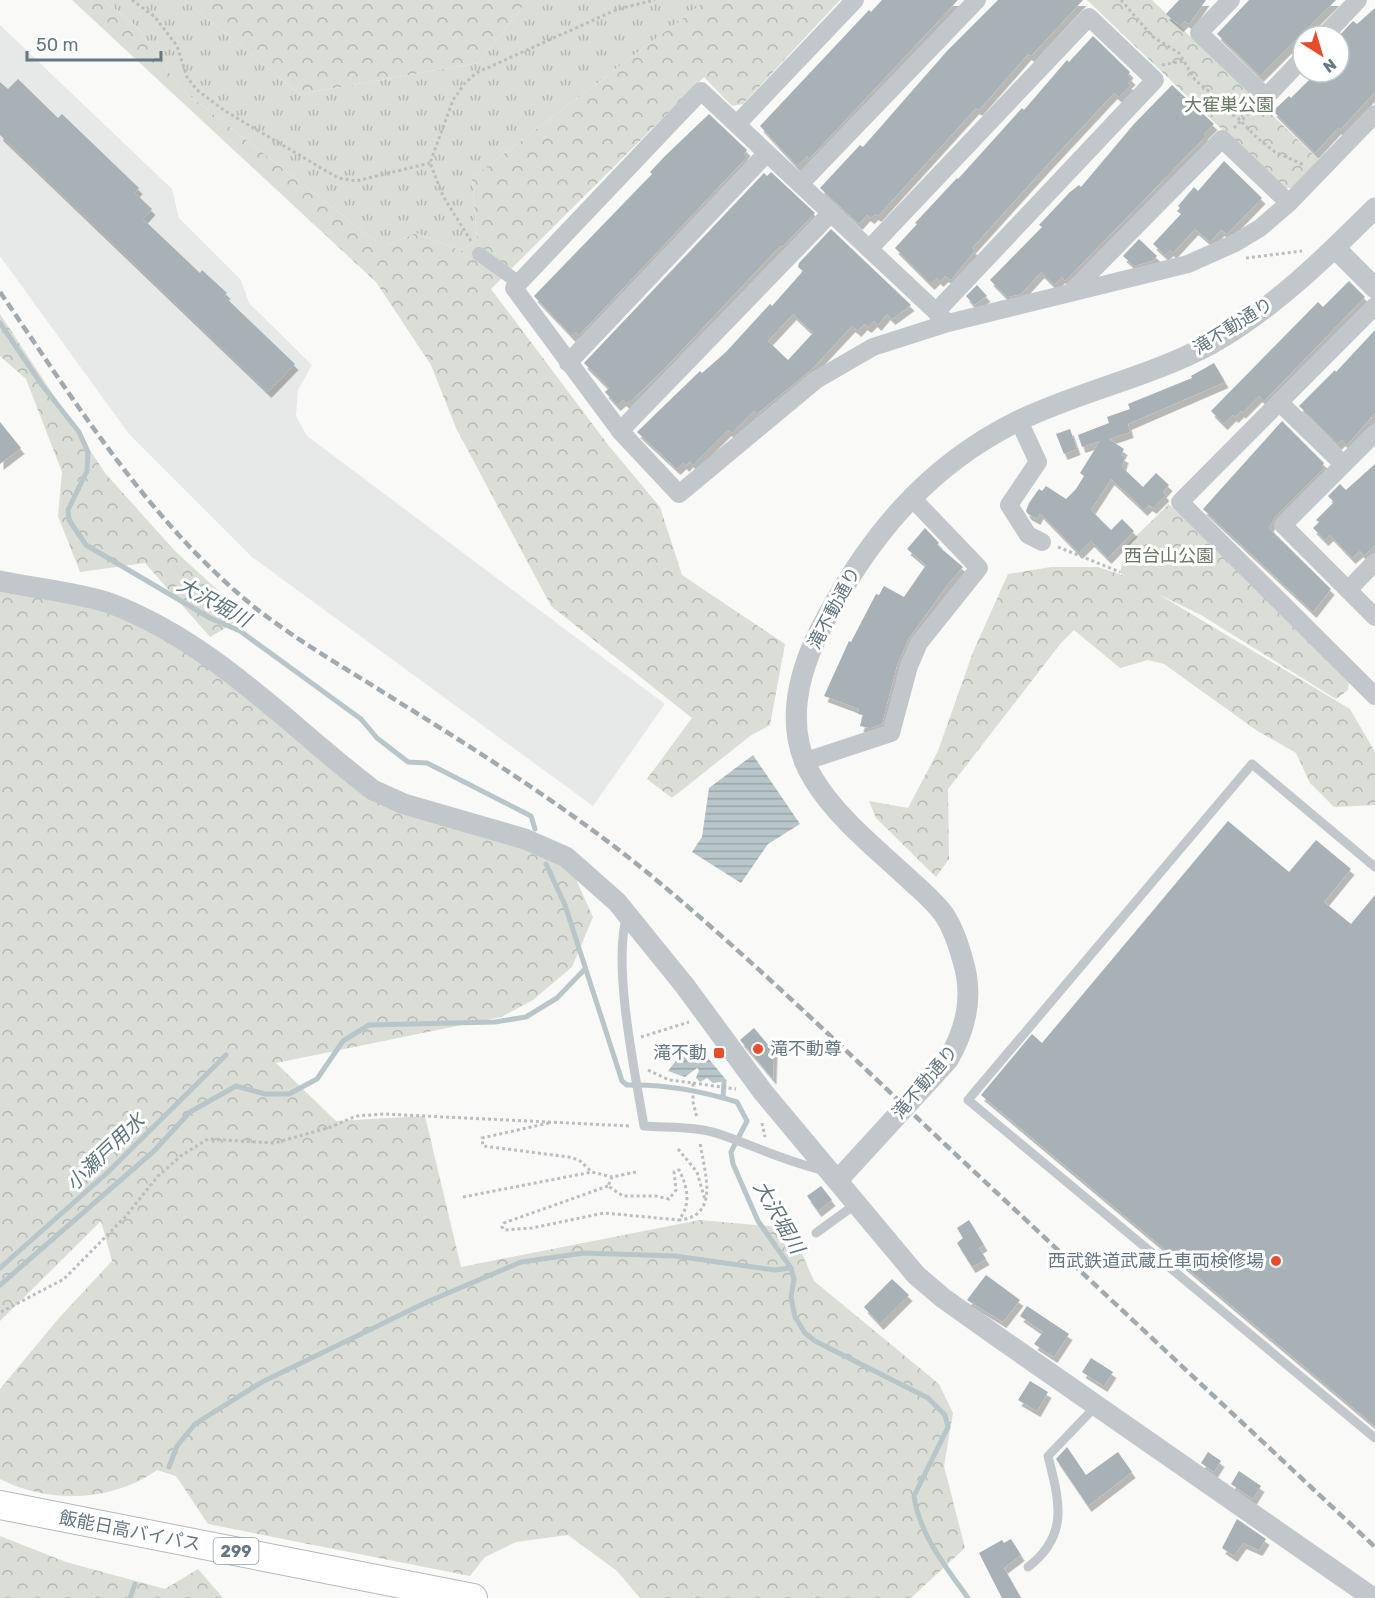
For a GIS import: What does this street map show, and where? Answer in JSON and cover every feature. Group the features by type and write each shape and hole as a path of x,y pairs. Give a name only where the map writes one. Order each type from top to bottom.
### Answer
{"highway":[{"name":"飯能日高バイパス","path":"0,1505 473,1598"}],"street":[{"path":"737,124 855,0"},
{"path":"800,184 977,0"},
{"path":"1231,0 1199,33 1266,97 1291,71"},
{"path":"1335,24 1358,0"},
{"path":"869,249 1089,17 1155,80 942,317"},
{"path":"942,317 701,91 514,288 620,431 679,494 816,380 873,347 942,317 1071,292 1188,264 1209,256 1260,228 1289,203 1375,114"},
{"path":"1071,292 1222,139 1289,203"},
{"path":"568,363 767,153"},
{"name":"滝不動通り","path":"835,1176 948,1060 961,1039 969,994 966,971 957,940 945,916 837,811 803,762 796,733 795,700 812,646 840,590 872,542 911,497 975,446 1018,421 1209,345 1294,287 1375,208"},
{"path":"620,431 831,213"},
{"path":"1335,248 1375,288"},
{"path":"479,254 519,283"},
{"path":"1375,306 1180,502 1375,696"},
{"path":"1279,402 1344,464"},
{"path":"1018,421 1038,462 1009,505 1028,535 1042,542"},
{"path":"1375,433 1283,525 1375,616"},
{"path":"803,762 891,733 909,666 919,643 979,568 911,497"},
{"path":"1348,590 1375,562"},
{"path":"0,581 109,603 157,623 199,648 374,790 404,804 525,839 566,857 627,914 702,1007 763,1092 916,1275 943,1298 1373,1598"}],"lane":[{"path":"1375,867 1252,764 968,1100 1375,1438"},
{"path":"627,914 622,931 623,983 644,1126 698,1129 723,1135 794,1164 835,1176"},
{"path":"816,1233 856,1204"},
{"path":"1028,1566 1051,1543 1059,1512 1058,1496 1048,1456 1096,1406"}],"path":[{"path":"132,0 155,17 177,46 187,77 197,90 225,111 338,178 356,181 430,164"},
{"path":"479,254 443,196 430,164 453,100 465,83 476,73 618,9 655,0"},
{"path":"1121,0 1153,37 1179,53 1195,80 1275,152 1310,167 1317,174"},
{"path":"1222,139 1266,97"},
{"path":"1239,259 1305,251"},
{"path":"1042,542 1083,555 1120,572"},
{"path":"631,1040 688,1021 695,1022"},
{"path":"634,1066 669,1080 724,1086 737,1090"},
{"path":"612,1177 608,1186 504,1223 501,1227 504,1230 532,1228 604,1213 679,1221 699,1215 706,1202 706,1182 693,1098 693,1083"},
{"path":"1,1312 64,1279 125,1217 158,1176 182,1155 208,1139 274,1143 310,1134 356,1116 384,1113 644,1126"},
{"path":"759,1117 766,1153"},
{"path":"554,1122 483,1138 483,1146 569,1156 579,1160 592,1172"},
{"path":"678,1149 696,1172 706,1202"},
{"path":"608,1186 623,1196 656,1196 669,1199 676,1190 674,1172 679,1170 688,1201 686,1211 679,1221"},
{"path":"463,1197 592,1172 612,1177 636,1172"}],"shaded area":[{"path":"0,25 172,189 179,218 241,280 249,303 312,365 298,390 296,416 307,436 665,704 593,806 252,557 129,434 0,256"},
{"path":"753,755 800,824 768,844 741,883 692,852 702,837 709,788"},
{"path":"695,1051 703,1052 727,1081 713,1083 707,1078 700,1082 696,1078 699,1070 697,1068 685,1077 668,1071 681,1054 688,1056"}],"green space":[{"path":"72,0 104,0 138,28 180,88 383,247 416,233 462,251 477,239 472,178 707,0 840,0 743,104 732,106 704,77 491,289 609,446 660,507 682,575 785,644 770,725 750,736 672,798 647,779 692,718 551,606 456,428 431,365 376,282"},
{"path":"104,0 184,0 300,94 478,63 528,0 707,0 472,178 477,239 462,251 416,233 383,247 180,88 138,28"},
{"path":"184,0 528,0 478,63 300,94"},
{"name":"大寉巣公園","path":"1087,0 1152,0 1320,161 1293,188 1283,188"},
{"path":"0,314 105,473 175,551 246,616 210,637 145,563 80,572 58,516 62,472 26,379 0,356"},
{"name":"西台山公園","path":"1169,504 1349,680 1348,690 1336,699 1201,615 1158,594 1350,709 1375,752 1375,805 1334,807 1310,783 1296,753 1256,730 1164,664 1148,660 1120,668 1074,630 1061,643 948,789 949,859 936,877 876,818 869,801 908,808 938,751 973,652 1008,574 1051,567 1098,567 1125,576 1120,572 1128,544"},
{"path":"0,581 157,623 373,790 566,857 593,917 572,967 533,1000 501,1017 276,1063 336,1121 425,1116 461,1267 700,1220 791,1228 814,1281 939,1384 953,1413 944,1466 965,1548 911,1598 640,1598 617,1571 568,1535 516,1542 485,1557 470,1576 208,1524 176,1476 157,1470 139,1481 120,1488 100,1494 80,1496 39,1493 0,1479 0,1389 59,1318 112,1261 101,1221 0,1321"},
{"path":"0,1536 66,1562 165,1589 198,1569 223,1598 0,1598"}],"building":[{"path":"882,0 958,0 809,159 807,156 797,166 760,126 869,10 871,12"},
{"path":"998,0 1083,0 1031,56 1028,54 979,110 976,108 878,216 875,214 871,218 867,215 859,224 820,188 860,145 863,147 947,51"},
{"path":"1179,0 1206,0 1189,24 1185,21 1180,26 1166,14"},
{"path":"1249,0 1336,0 1312,24 1291,24 1291,45 1260,76 1217,34"},
{"path":"1375,8 1375,92 1315,153 1273,111 1305,84 1351,84 1350,24 1353,21 1357,24"},
{"path":"1093,36 1130,72 1128,75 1132,79 1128,83 1131,85 1119,97 1114,93 1047,165 972,248 975,250 951,280 945,276 940,281 937,278 931,284 895,248 917,224 915,223 1022,108 1024,110 1067,60 1069,62"},
{"path":"18,79 58,118 62,114 139,188 135,193 152,209 143,219 200,273 202,270 227,293 224,296 295,364 268,392 0,135 0,82 8,89"},
{"path":"1172,85 1214,124 1204,134 1206,136 1065,281 1062,277 1054,285 1041,272 1021,294 1007,297 990,280 1042,227 1039,225 1070,192 1079,185 1081,187 1134,124"},
{"path":"709,114 747,150 744,154 747,157 579,335 576,332 572,336 534,296 652,174 650,172 665,156"},
{"path":"1224,161 1262,198 1227,234 1221,230 1210,242 1195,229 1173,253 1170,250 1165,255 1153,244 1181,214 1177,211 1180,208 1178,206 1194,187 1198,191"},
{"path":"771,172 815,213 782,247 780,246 632,400 626,403 623,400 617,405 605,392 609,388 584,363 764,173 767,176"},
{"path":"831,229 911,305 892,319 887,314 878,325 874,321 868,327 864,324 858,331 852,326 811,370 757,414 754,411 732,433 728,430 693,465 690,461 686,466 683,463 677,469 637,432 700,371 702,373 726,352 770,304 772,306 803,271 798,267 799,263","holes":["793,314 813,333 788,360 768,341"]},
{"path":"1139,239 1157,256 1152,261 1134,266 1123,256"},
{"path":"1349,281 1365,297 1264,401 1259,396 1242,413 1241,411 1235,417 1233,415 1224,424 1211,411 1318,302 1323,307"},
{"path":"977,285 987,296 974,305 966,296"},
{"path":"1375,330 1375,413 1347,445 1342,440 1338,444 1299,406 1335,370 1336,372"},
{"path":"1214,363 1225,382 1128,424 1130,432 1109,439 1124,449 1121,455 1125,457 1122,467 1143,487 1156,473 1169,485 1163,492 1166,495 1153,508 1149,505 1144,510 1111,479 1091,510 1111,530 1122,519 1134,531 1108,558 1091,541 1079,553 1040,513 1037,519 1028,514 1026,511 1029,503 1039,489 1042,491 1046,486 1066,499 1076,489 1084,476 1080,473 1100,441 1082,447 1078,435 1109,423 1107,417 1130,409 1128,404 1192,378 1191,376"},
{"path":"1282,421 1324,463 1322,466 1324,468 1275,517 1269,528 1331,589 1313,612 1203,509"},
{"path":"0,422 21,448 0,464"},
{"path":"1070,429 1077,449 1064,454 1056,434"},
{"path":"1375,464 1375,545 1364,556 1360,551 1352,558 1330,535 1325,540 1313,528 1319,522 1316,520 1334,502 1328,496 1340,484 1346,490"},
{"path":"925,528 939,543 937,545 963,567 909,638 897,665 882,724 870,728 860,726 863,715 858,714 859,709 824,696 849,641 851,642 876,594 879,595 884,586 904,597 926,565 907,549"},
{"name":"西武鉄道武蔵丘車両検修場","path":"1228,821 1289,872 1316,840 1351,869 1324,902 1351,924 1375,895 1375,1426 981,1095 1032,1034 1042,1043"},
{"path":"754,1028 774,1052 773,1079 740,1040"},
{"path":"821,1186 832,1200 818,1211 807,1196"},
{"path":"969,1220 984,1245 979,1248 986,1259 972,1267 957,1243 963,1238 957,1228"},
{"path":"986,1275 1020,1300 1003,1322 967,1300"},
{"path":"892,1279 909,1295 880,1324 864,1307"},
{"path":"1027,1306 1069,1334 1054,1357 1034,1344 1043,1332 1020,1316"},
{"path":"1091,1358 1113,1372 1104,1386 1082,1372"},
{"path":"1030,1381 1048,1392 1037,1411 1018,1400"},
{"path":"1067,1447 1086,1475 1118,1452 1132,1472 1088,1506 1056,1459"},
{"path":"1208,1452 1221,1461 1214,1472 1201,1463"},
{"path":"1239,1471 1261,1486 1253,1499 1231,1484"},
{"path":"1237,1519 1266,1539 1259,1550 1243,1543 1234,1556 1222,1548"},
{"path":"1011,1539 1021,1555 1004,1568 1021,1598 1002,1598 979,1553 1002,1540 1004,1543"}],"waterway":[{"name":"大沢堀川","path":"0,323 42,385 79,432 88,452 87,471 68,510 69,520 86,545 210,618 240,631 361,719 377,738 408,762 427,763 531,816 535,829"},
{"name":"大沢堀川","path":"546,864 565,905 622,1081 627,1085 669,1087 737,1102 747,1121 731,1152 733,1164 758,1221 791,1268 794,1279 791,1297 795,1317 805,1333 815,1341 928,1398 945,1415 948,1427 914,1496 927,1537 968,1598"},
{"path":"0,1285 154,1151 190,1112 236,1086 265,1094 289,1094 317,1079 343,1041 369,1025 495,1022 526,1017 557,998 584,970"},
{"name":"小瀬戸用水","path":"0,1268 107,1173 226,1055"},
{"path":"723,1098 724,1082"},
{"path":"169,1467 177,1446 195,1424 262,1382 427,1302 521,1262 584,1253 675,1256 775,1270 791,1268"},
{"path":"130,1598 135,1584"}],"railway":[{"path":"0,292 116,458 147,498 215,572 253,606 287,631 490,759 643,869 798,1006 1375,1547"}],"place":[{"name":"滝不動尊","path":"758,1049"},
{"name":"滝不動","path":"719,1053"},
{"name":"西武鉄道武蔵丘車両検修場","path":"1276,1261"}]}
